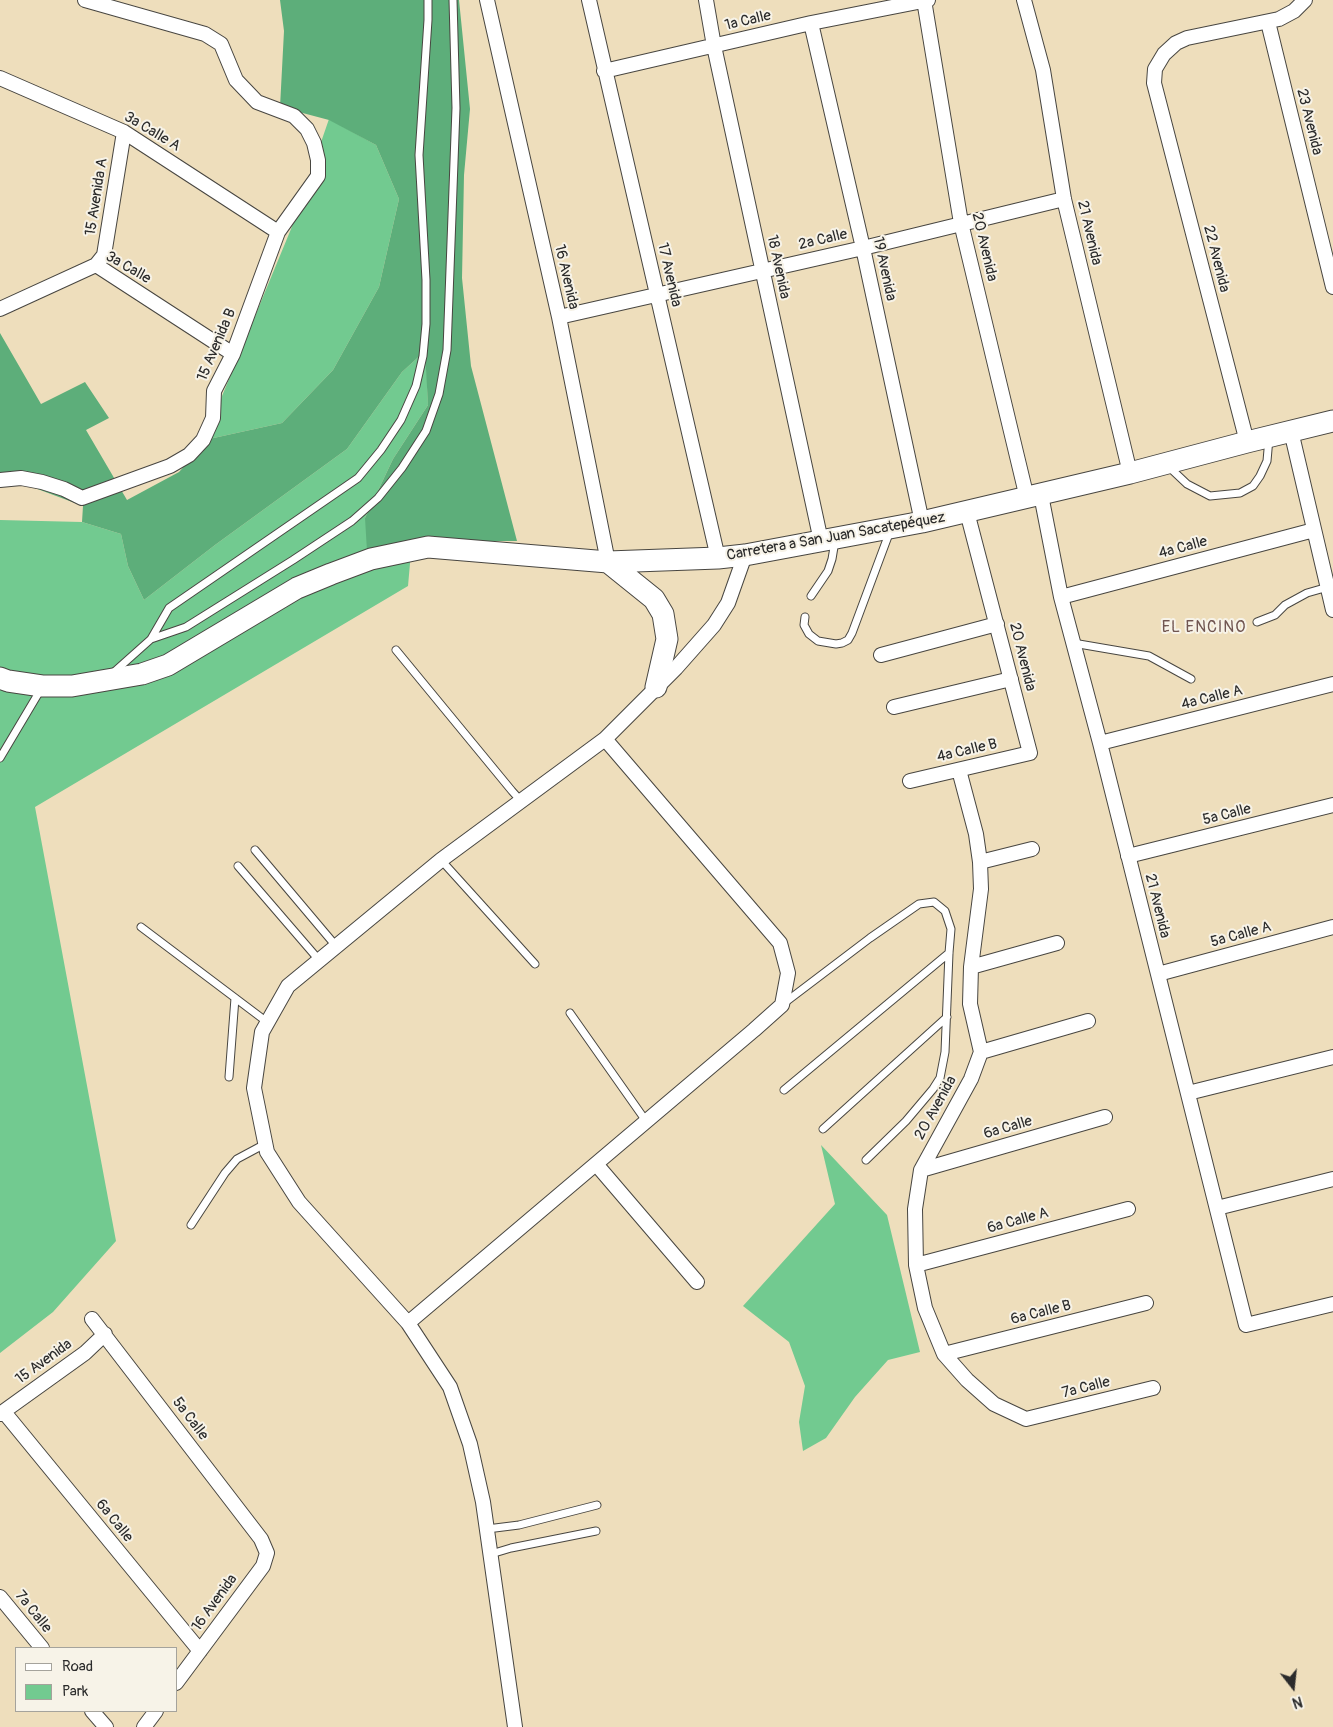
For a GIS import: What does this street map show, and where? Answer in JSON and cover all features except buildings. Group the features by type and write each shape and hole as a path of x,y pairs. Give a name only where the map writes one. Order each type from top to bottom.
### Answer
{"main road":[{"name":"Carretera a San Juan Sacatepéquez","path":"0,678 8,682 42,686 72,686 142,674 168,665 297,588 371,559 428,547 608,562 718,558 745,555 967,512 1333,421"},
{"path":"608,562 654,599 663,614 667,639 663,664 656,687"}],"street":[{"name":"16 Avenida","path":"487,0 559,317 608,562"},
{"name":"17 Avenida","path":"589,0 718,558"},
{"name":"18 Avenida","path":"706,0 714,46 762,270 828,540"},
{"name":"1a Calle","path":"604,71 811,23 925,0"},
{"name":"20 Avenida","path":"925,0 961,223 1034,496"},
{"name":"21 Avenida","path":"1024,0 1043,70 1064,199 1130,473"},
{"path":"1268,22 1279,20 1294,11 1305,0"},
{"name":"15 Avenida B","path":"0,480 21,478 42,482 64,489 82,498 170,466 189,455 203,440 213,418 214,391 233,354 278,232 318,176 318,160 314,143 307,129 294,116 257,102 236,80 221,44 205,34 93,1"},
{"name":"22 Avenida","path":"1246,442 1154,83 1155,69 1164,54 1176,43 1187,38 1268,22"},
{"name":"23 Avenida","path":"1268,22 1333,287"},
{"name":"19 Avenida","path":"811,23 863,248 922,522"},
{"name":"3a Calle A","path":"0,78 124,132 278,232"},
{"name":"15 Avenida A","path":"96,265 104,255 124,132"},
{"name":"2a Calle","path":"559,317 863,248 1064,199"},
{"name":"3a Calle","path":"0,309 96,265 233,354"},
{"path":"1291,431 1333,610"},
{"name":"21 Avenida","path":"1034,496 1100,743 1246,1325 1333,1304"},
{"name":"20 Avenida","path":"967,512 1030,753"},
{"name":"4a Calle","path":"1061,597 1314,530"},
{"path":"515,1727 483,1502 470,1444 450,1387 408,1322 299,1202 267,1152 254,1088 262,1032 288,986 440,860 605,739 676,668 714,625 728,602 745,555"},
{"path":"880,655 997,624"},
{"path":"894,708 1011,679"},
{"name":"4a Calle A","path":"1100,743 1333,684"},
{"path":"408,1322 782,1005 788,973 780,943 605,739"},
{"name":"4a Calle B","path":"910,781 1030,753"},
{"path":"959,770 976,834 980,862 981,889 971,967 970,1004 981,1052 1088,1020"},
{"name":"5a Calle","path":"1128,856 1333,804"},
{"path":"980,862 1032,849"},
{"name":"5a Calle A","path":"1158,974 1333,927"},
{"path":"971,967 1057,943"},
{"name":"20 Avenida","path":"981,1052 971,1079 921,1170 915,1209 916,1265 925,1308 944,1354 966,1380 994,1404 1026,1419"},
{"path":"1188,1093 1333,1056"},
{"name":"6a Calle","path":"921,1170 1105,1118"},
{"path":"596,1164 697,1282"},
{"path":"1217,1208 1333,1179"},
{"name":"6a Calle A","path":"916,1265 1128,1209"},
{"name":"6a Calle B","path":"944,1354 1146,1302"},
{"name":"5a Calle","path":"92,1319 261,1540"},
{"name":"15 Avenida","path":"2,1413 85,1353 105,1334"},
{"name":"7a Calle","path":"1026,1419 1153,1388"},
{"name":"6a Calle","path":"2,1413 200,1651"},
{"name":"16 Avenida","path":"178,1680 263,1566 267,1553 261,1540"},
{"name":"7a Calle","path":"0,1597 41,1647"},
{"path":"93,1712 106,1727"},
{"path":"144,1727 155,1712"}],"lane":[{"path":"103,682 150,639 169,608 358,478 381,450 401,420 416,386 423,356 426,324 426,280 419,155 428,0"},
{"path":"150,639 186,627 294,560 352,520 378,498 402,468 426,431 439,394 447,350 456,108 453,0"},
{"path":"1166,464 1188,484 1210,496 1240,493 1253,486 1260,476 1267,461 1270,437"},
{"path":"804,616 804,625 809,634 818,641 836,644 848,640 891,528"},
{"path":"811,596 828,571 832,559 828,540"},
{"path":"1257,622 1275,615 1285,605 1328,587"},
{"path":"1073,643 1149,656 1191,679"},
{"path":"396,650 521,801"},
{"path":"0,758 42,686"},
{"path":"256,850 336,946"},
{"path":"440,860 535,964"},
{"path":"238,866 319,960"},
{"path":"782,1005 870,938 919,904 934,902 945,911 951,929 946,1052 940,1078 934,1089 906,1121 866,1160"},
{"path":"141,927 268,1022"},
{"path":"784,1090 949,952"},
{"path":"228,1076 235,998"},
{"path":"570,1013 646,1121"},
{"path":"823,1129 947,1017"},
{"path":"191,1225 225,1173 237,1159 265,1144"},
{"path":"487,1529 519,1524 597,1505"},
{"path":"491,1554 511,1548 596,1531"}],"green space":[{"path":"280,0 459,0 470,109 464,175 462,278 471,366 517,541 412,541 367,551 365,518 393,459 428,405 425,351 402,372 347,449 215,545 144,600 128,566 121,534 82,522 83,506 0,475 0,333 41,404 85,382 109,418 86,430 127,500 179,472 209,439 282,423 333,370 379,287 399,199 376,145 329,120 280,107 284,31"},
{"path":"329,119 376,145 399,199 379,287 333,370 282,423 209,439 222,396 291,229"},
{"path":"426,350 428,405 393,459 365,518 412,541 408,586 35,807 116,1241 53,1312 0,1353 0,520 82,522 121,534 128,566 144,600 215,545 347,449 402,372"},
{"path":"821,1145 887,1215 920,1352 888,1360 855,1397 826,1438 803,1451 799,1422 805,1386 789,1342 743,1306 835,1204"}],"district":[{"name":"EL ENCINO","path":"1204,628"}]}
